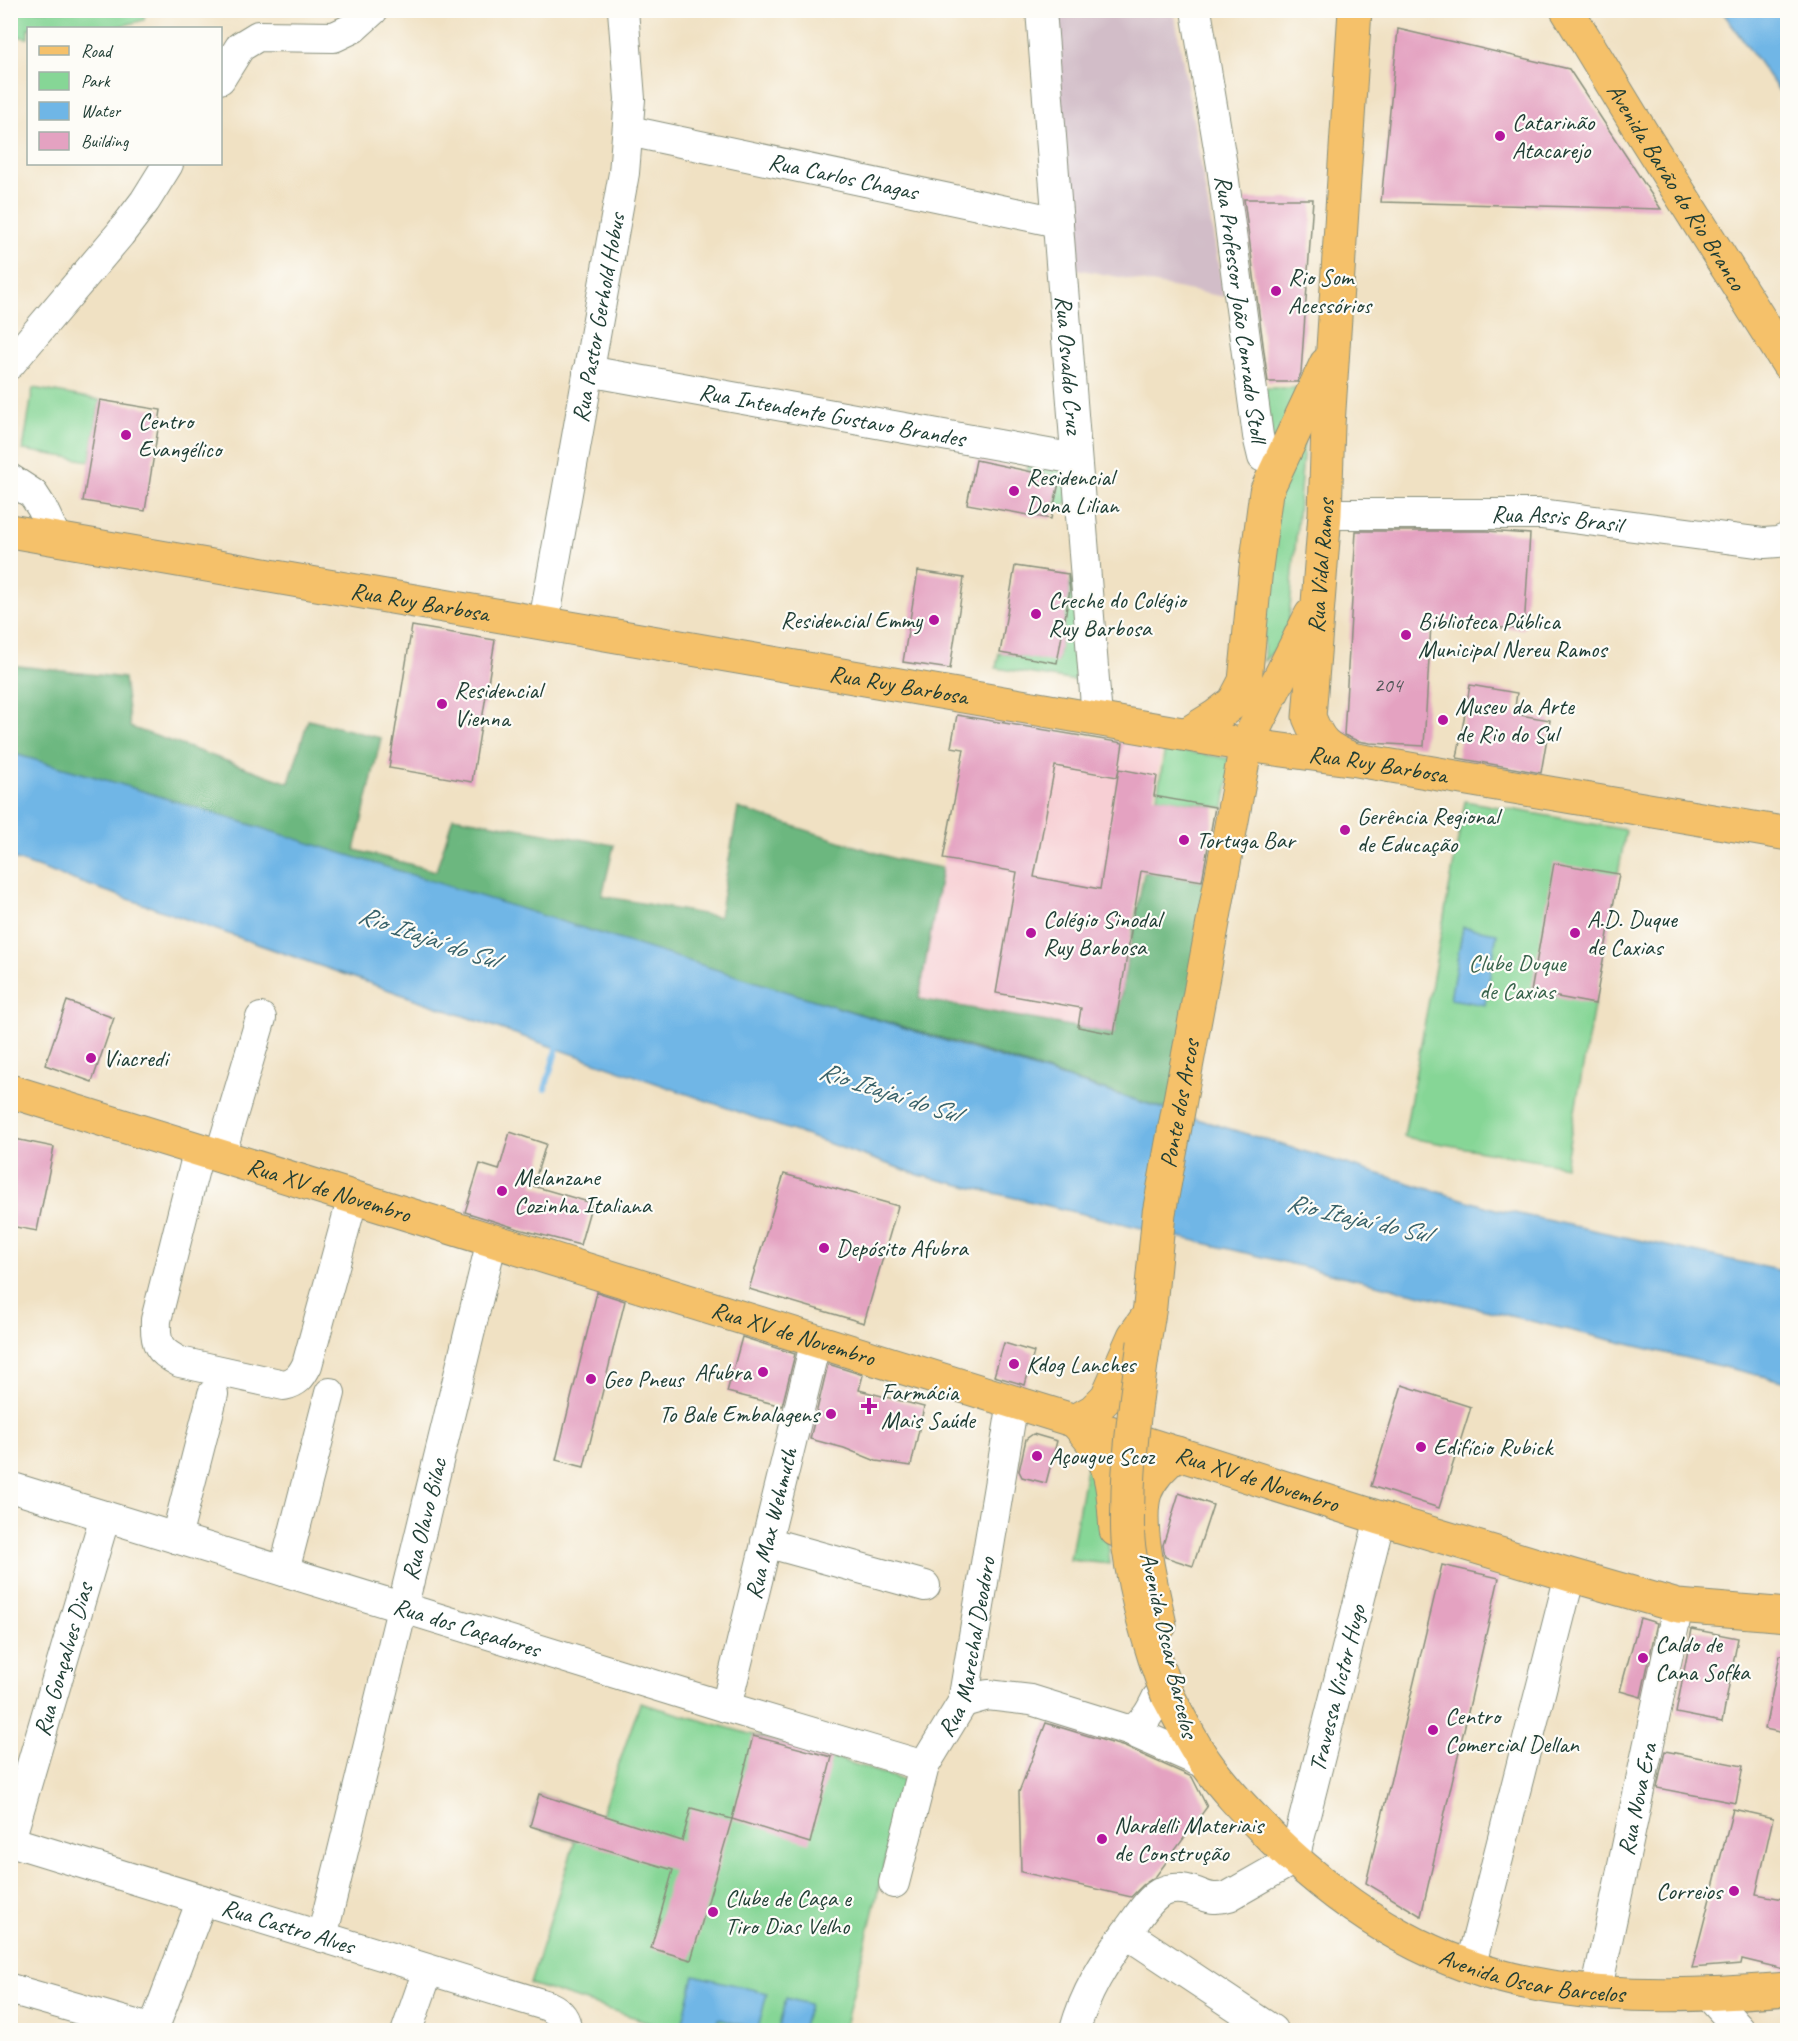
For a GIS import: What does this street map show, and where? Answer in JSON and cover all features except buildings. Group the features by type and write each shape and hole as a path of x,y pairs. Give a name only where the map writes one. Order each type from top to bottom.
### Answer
{"main road":[{"name":"Rua Vidal Ramos","path":"1344,755 1316,734 1309,717 1325,514 1328,425 1355,10"},
{"name":"Avenida Barão do Rio Branco","path":"1567,10 1788,364"},
{"name":"Rua Vidal Ramos","path":"1282,455 1334,346"},
{"name":"Rua Professor João Conrado Stoll","path":"1187,734 1216,717 1234,702 1245,681 1266,492 1282,455"},
{"name":"Rua Ruy Barbosa","path":"10,531 1246,745 1344,755 1788,834"},
{"path":"1246,745 1319,597"},
{"path":"1276,682 1276,703 1281,717 1290,728 1306,740 1344,755"},
{"name":"Ponte dos Arcos","path":"1162,1697 1143,1621 1129,1548 1127,1518 1129,1451 1148,1322 1159,1213 1246,745"},
{"name":"Rua XV de Novembro","path":"10,1091 1075,1420 1380,1518 1570,1575 1678,1606 1788,1615"},
{"path":"1075,1420 1093,1410 1107,1396 1134,1336 1148,1322"},
{"name":"Avenida Oscar Barcelos","path":"1075,1420 1106,1463 1112,1483 1126,1600 1141,1658 1162,1697"},
{"name":"Avenida Oscar Barcelos","path":"1177,1453 1152,1478 1145,1492 1141,1513 1163,1637 1175,1681 1190,1715 1201,1756 1253,1818 1294,1859 1333,1893 1384,1928 1429,1952 1470,1968 1550,1987 1596,1993 1647,1995 1788,1989"},
{"path":"1112,1483 1141,1513"},
{"path":"1126,1600 1146,1551"},
{"path":"1162,1697 1201,1756"}],"street":[{"path":"222,76 240,48 258,36 334,37 353,28 374,10"},
{"name":"Rua Pastor Gerhold Hobus","path":"543,622 615,227 628,131 630,99 623,10"},
{"name":"Rua Osvaldo Cruz","path":"1041,10 1097,718"},
{"name":"Rua Professor João Conrado Stoll","path":"1196,10 1222,166 1258,436 1263,457 1282,455"},
{"name":"Rua Carlos Chagas","path":"628,131 1058,222"},
{"path":"10,364 120,234 145,201 167,165"},
{"name":"Rua Intendente Gustavo Brandes","path":"588,371 1076,459"},
{"path":"10,478 33,494 56,538"},
{"name":"Rua Assis Brasil","path":"1325,514 1541,514 1764,543 1778,542 1788,538"},
{"path":"261,1018 210,1152 156,1320 155,1334 158,1346 166,1355 180,1362 284,1385 294,1383 307,1365 353,1197"},
{"name":"Rua Olavo Bilac","path":"322,1937 492,1240"},
{"name":"Rua Max Wehmuth","path":"726,1707 816,1340"},
{"path":"284,1571 330,1393"},
{"path":"176,1538 213,1394"},
{"name":"Rua Marechal Deodoro","path":"894,1883 924,1766 963,1702 1013,1402"},
{"name":"Rua dos Caçadores","path":"10,1487 924,1766"},
{"name":"Rua Gonçalves Dias","path":"10,1841 105,1516"},
{"name":"Travessa Victor Hugo","path":"1294,1859 1380,1518"},
{"path":"766,1542 925,1586"},
{"path":"1470,1968 1570,1575"},
{"name":"Rua Nova Era","path":"1596,1993 1678,1606"},
{"path":"963,1702 988,1695 1031,1700 1131,1731 1201,1756"},
{"path":"1131,1731 1143,1723 1162,1697"},
{"name":"Rua Castro Alves","path":"10,1841 548,2006 557,2010 565,2024"},
{"path":"1075,2031 1102,1965 1155,1898 1171,1887 1184,1888 1209,1898 1219,1899 1229,1896 1294,1859"},
{"path":"10,1989 153,2030 202,1900"},
{"path":"1126,1933 1272,2031"},
{"path":"407,2031 428,1970"},
{"path":"1707,1993 1740,2031"}],"shaded area":[{"path":"1045,11 1174,11 1224,297 1066,267"},
{"name":"Colégio Sinodal Ruy Barbosa","path":"956,714 1162,748 1114,1034 919,998 963,750 951,747"}],"green space":[{"path":"11,10 145,11 144,20 118,27 27,27 27,38 11,35"},
{"path":"33,388 100,400 90,461 23,450"},
{"path":"1260,388 1300,388 1271,447"},
{"path":"1305,432 1289,620 1279,646 1264,661 1264,553 1271,496"},
{"path":"1030,457 1070,465 1071,500 1063,506 1055,504 1060,478 1027,471"},
{"path":"1072,575 1083,682 996,668 999,653 1057,662"},
{"path":"10,665 124,678 130,727 289,783 308,720 381,738 355,850 436,871 453,817 614,845 602,896 719,917 738,808 895,859 942,868 919,999 1114,1034 1144,872 1211,883 1177,1113 958,1043 11,761"},
{"path":"1165,748 1232,759 1224,808 1157,797"},
{"name":"Clube Duque de Caxias","path":"1465,801 1626,830 1565,1166 1404,1137"},
{"path":"1089,1451 1101,1459 1110,1564 1070,1560"},
{"name":"Clube de Caça e Tiro Dias Velho","path":"640,1703 832,1757 905,1781 844,2030 658,2030 658,2025 530,1984 575,1841 530,1826 539,1794 601,1815"}],"water":[{"path":"1722,11 1787,11 1787,102"},
{"name":"Rio Itajaí do Sul","path":"11,753 120,784 1177,1113 1495,1209 1787,1272 1787,1382 919,1175 11,858"},
{"path":"1463,927 1497,933 1485,1005 1450,999"},
{"path":"694,1975 767,1993 758,2029 718,2019 715,2030 681,2030"},
{"path":"786,1998 809,2004 802,2030 778,2030"}],"waterway":[{"path":"545,1089 559,1041"}],"place":[{"name":"Catarinão Atacarejo","path":"1500,136"},
{"name":"Rio Som Acessórios","path":"1276,291"},
{"name":"Centro Evangélico","path":"126,435"},
{"name":"Residencial Dona Lilian","path":"1014,491"},
{"name":"Creche do Colégio Ruy Barbosa","path":"1036,614"},
{"name":"Residencial Emmy","path":"934,620"},
{"name":"Biblioteca Pública Municipal Nereu Ramos","path":"1406,635"},
{"name":"Residencial Vienna","path":"442,704"},
{"name":"Museu da Arte de Rio do Sul","path":"1443,720"},
{"name":"Gerência Regional de Educação","path":"1345,830"},
{"name":"Tortuga Bar","path":"1184,840"},
{"name":"Colégio Sinodal Ruy Barbosa","path":"1031,933"},
{"name":"A.D. Duque de Caxias","path":"1575,933"},
{"name":"Viacredi","path":"91,1058"},
{"name":"Melanzane Cozinha Italiana","path":"502,1191"},
{"name":"Depósito Afubra","path":"824,1248"},
{"name":"Kdog Lanches","path":"1014,1364"},
{"name":"Afubra","path":"763,1372"},
{"name":"Geo Pneus","path":"591,1379"},
{"name":"Farmácia Mais Saúde","path":"869,1406"},
{"name":"To Bale Embalagens","path":"831,1414"},
{"name":"Edifício Rubick","path":"1421,1447"},
{"name":"Açougue Scoz","path":"1037,1456"},
{"name":"Caldo de Cana Sofka","path":"1643,1658"},
{"name":"Centro Comercial Dellan","path":"1433,1730"},
{"name":"Nardelli Materiais de Construção","path":"1102,1839"},
{"name":"Correios","path":"1734,1891"},
{"name":"Clube de Caça e Tiro Dias Velho","path":"713,1912"}]}
